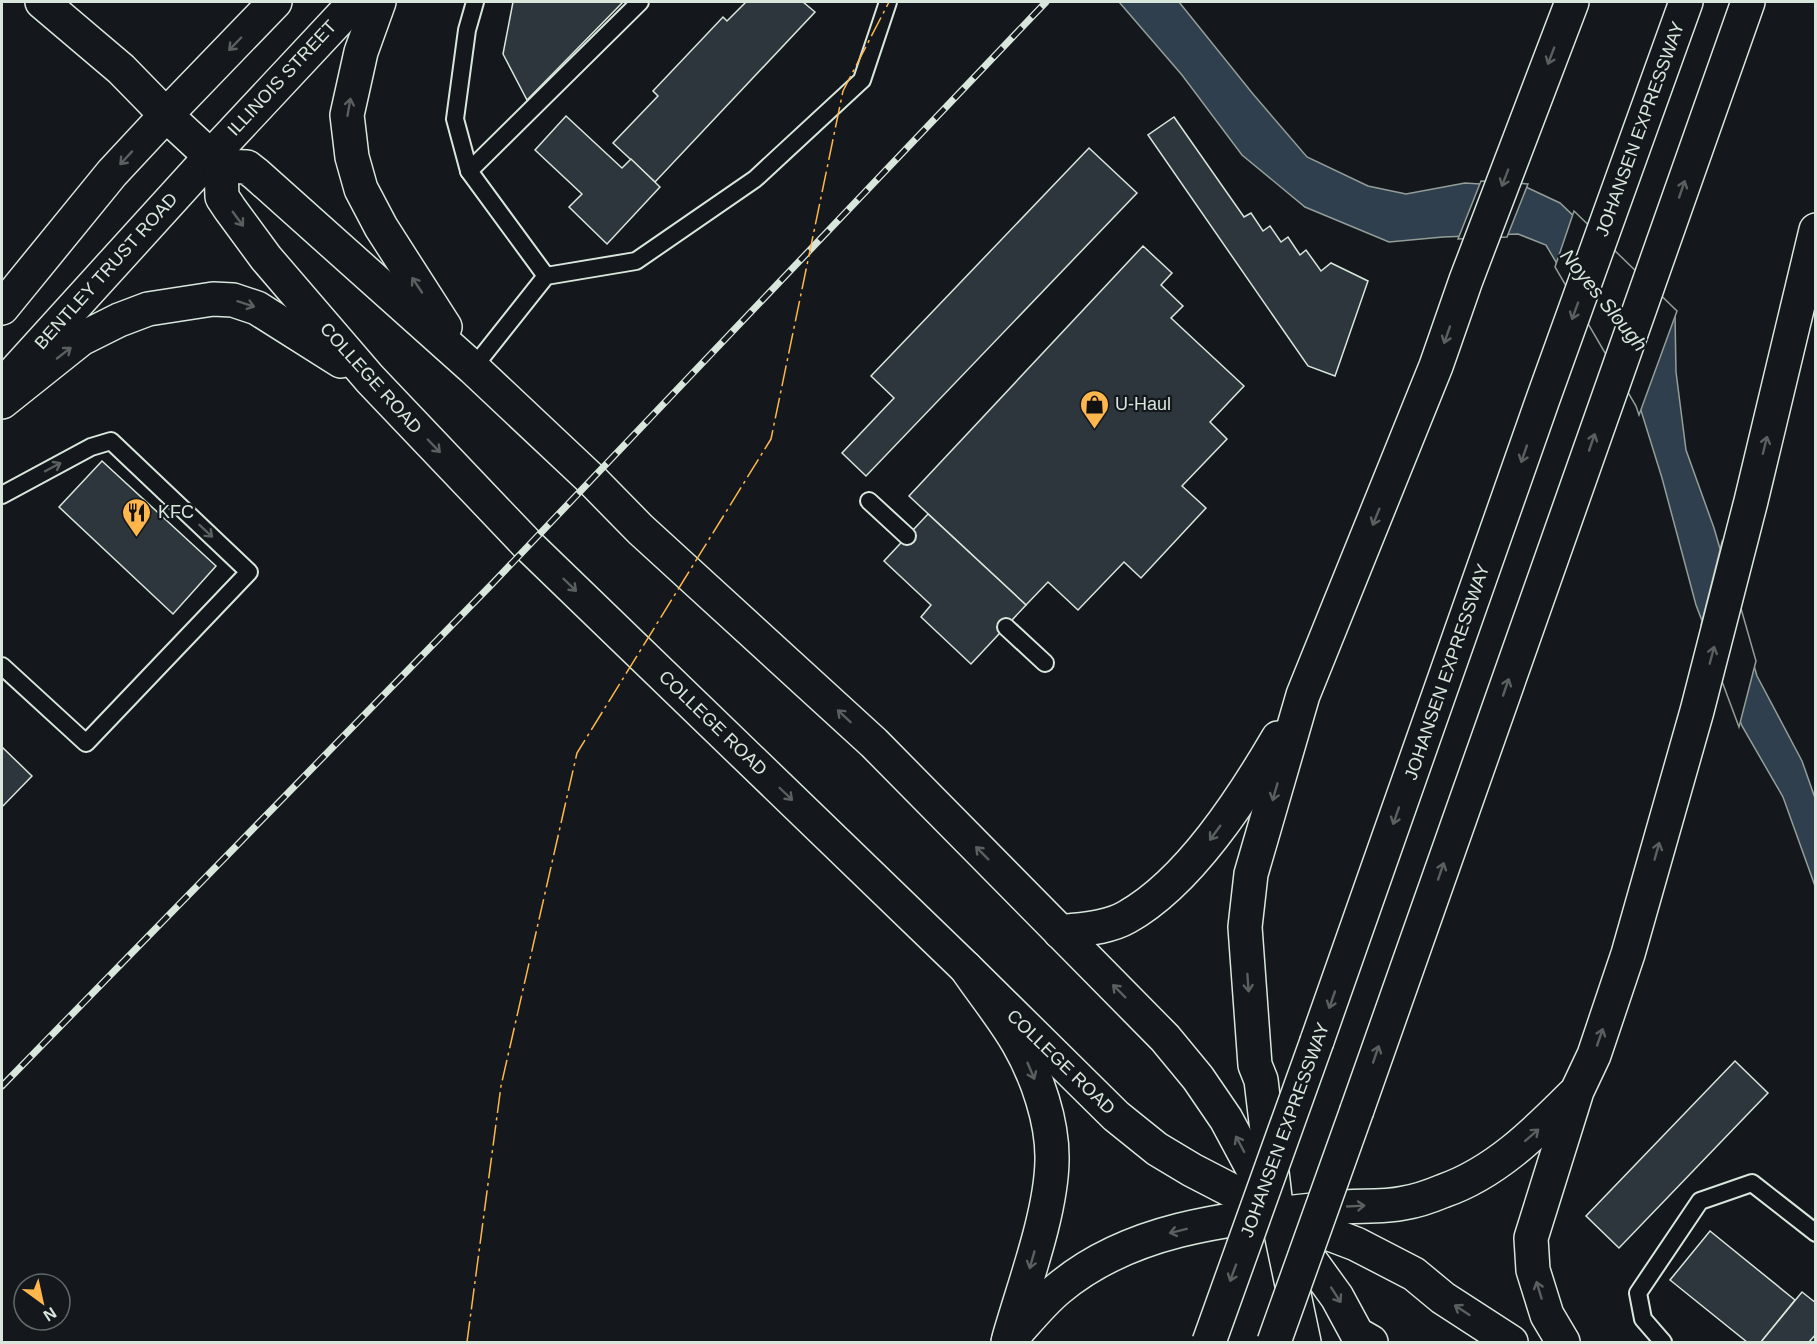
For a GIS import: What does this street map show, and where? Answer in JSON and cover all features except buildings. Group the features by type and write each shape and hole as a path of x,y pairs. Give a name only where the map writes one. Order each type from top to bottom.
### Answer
{"main road":[{"path":"42,2 121,69 216,161"},
{"path":"2,308 112,173 275,2"},
{"name":"ILLINOIS STREET","path":"216,161 355,2"},
{"path":"379,2 361,52 347,115 352,157 361,189 381,227 473,368"},
{"path":"1304,1342 1277,1214 1263,1091 1255,1065 1245,927 1251,874 1303,695 1432,376 1466,280 1572,2"},
{"name":"JOHANSEN EXPRESSWAY","path":"1209,1342 1686,2"},
{"path":"1274,1342 1748,2"},
{"name":"COLLEGE ROAD","path":"1371,1342 1357,1334 1337,1297 1277,1214 1226,1119 1198,1078 1165,1038 873,743 640,529 591,478 473,368 256,174 247,167 216,161 222,197 226,203 266,258 370,379 528,545 1116,1116 1157,1149 1192,1170 1277,1214 1356,1244 1414,1274 1443,1298 1511,1342"},
{"name":"BENTLEY TRUST ROAD","path":"2,386 216,161"},
{"path":"1563,1342 1547,1315 1533,1270 1532,1238 1577,1091 1594,1055 1628,954 1697,711 1751,501 1815,230"},
{"path":"2,402 81,339 118,320 148,309 213,298 233,300 257,308 370,379"},
{"path":"1060,932 1105,925 1126,918 1163,891 1203,849 1251,784 1303,695"},
{"path":"966,968 1018,1043 1032,1072 1046,1112 1052,1160 1048,1202 1008,1342"},
{"path":"1008,1342 1057,1289 1096,1262 1148,1239 1213,1222 1352,1205 1404,1203 1445,1191 1489,1168 1523,1142 1577,1091"}],"lane":[{"path":"475,2 467,30 455,118 469,171 546,276"},
{"path":"469,171 640,2"},
{"path":"473,368 546,276 636,261 755,179 862,80 888,2"},
{"path":"2,495 91,447 111,441 249,572 86,743 2,666"},
{"path":"868,501 907,536"},
{"path":"1006,627 1045,663"},
{"path":"1663,1342 1643,1319 1638,1293 1700,1201 1752,1183 1815,1233"}],"water":[{"name":"Noyes Slough","path":"1119,2 1179,2 1307,157 1368,186 1406,194 1465,183 1526,187 1560,203 1675,313 1676,372 1686,450 1714,528 1757,676 1802,761 1815,798 1815,886 1783,797 1742,726 1696,605 1662,478 1639,404 1546,245 1518,234 1389,242 1305,207 1242,155 1182,75"}],"pier":[{"path":"1481,181 1528,184 1507,237 1458,239"},
{"path":"1574,211 1677,311 1639,415 1636,406 1555,267"},
{"path":"1722,542 1756,661 1739,727 1701,625"}],"railway":[{"path":"2,1086 493,583 1046,2"}],"power":[{"path":"467,1342 501,1086 577,753 771,439 843,91 889,2"}],"place":[{"name":"U-Haul","path":"1094,430"},
{"name":"KFC","path":"137,538"}]}
